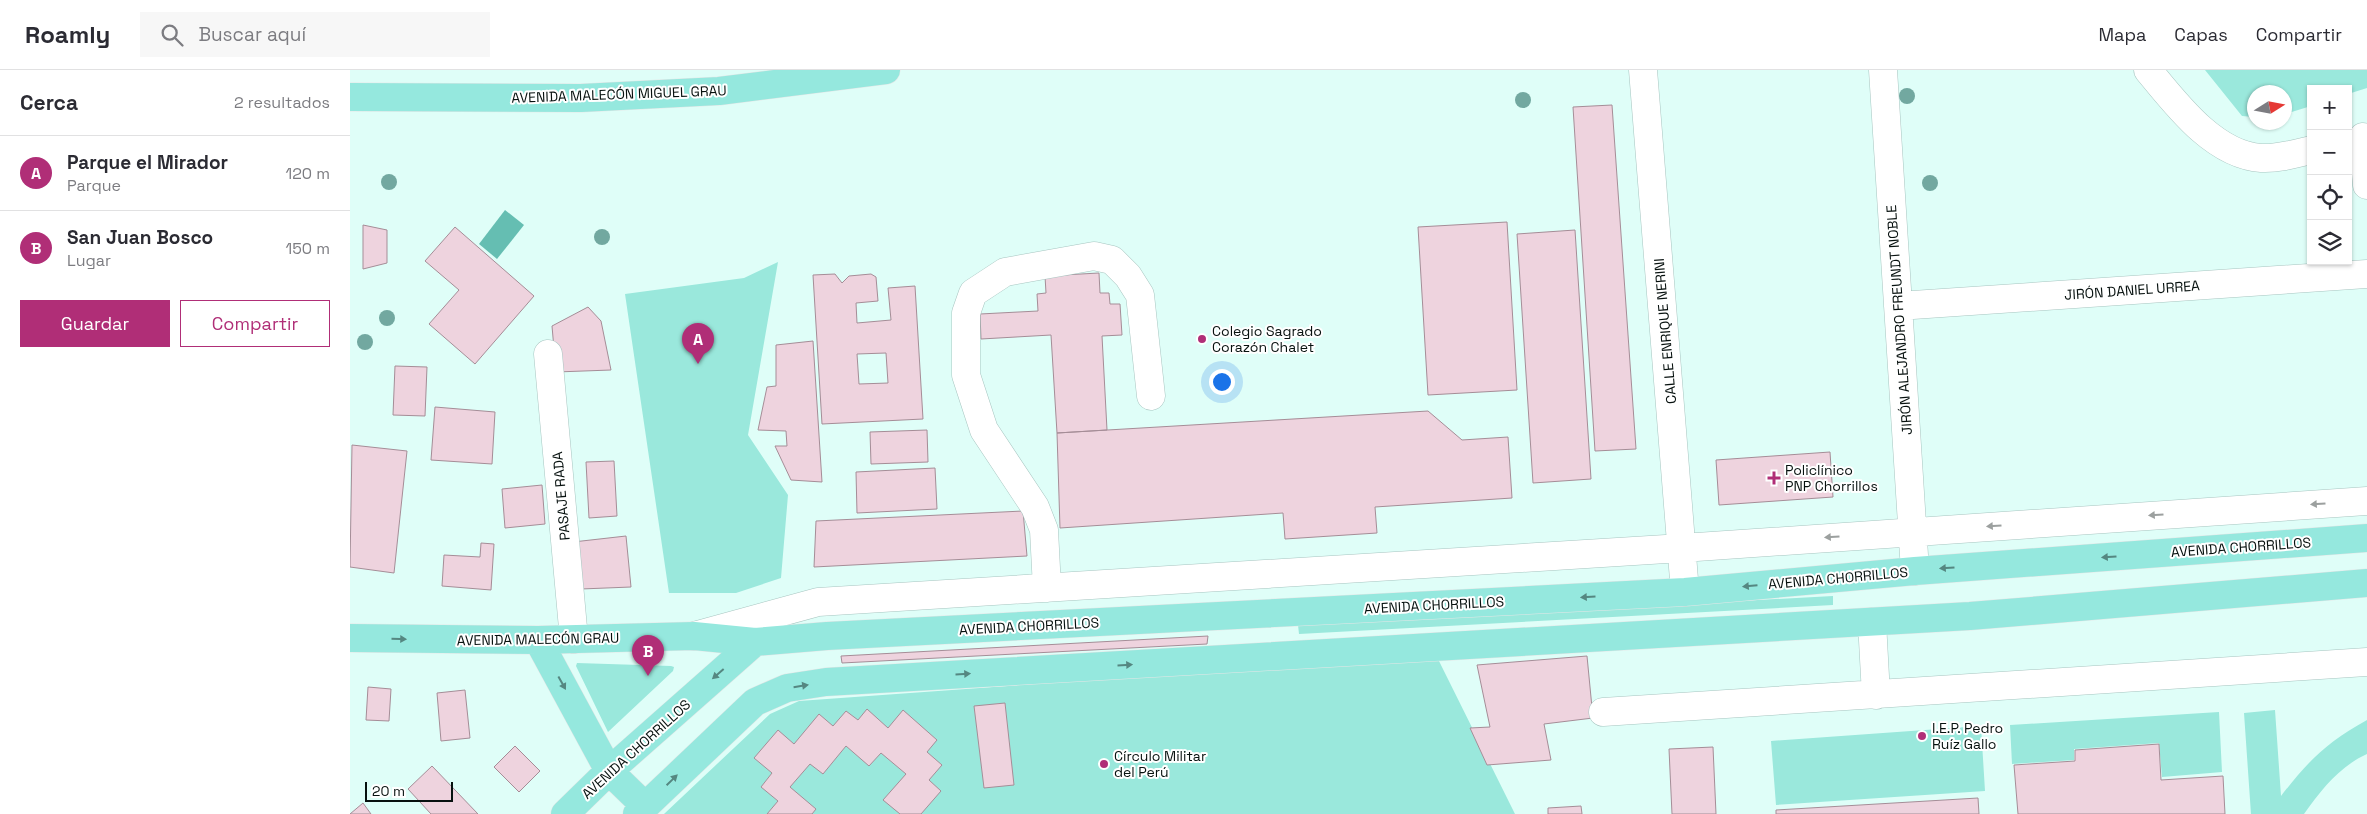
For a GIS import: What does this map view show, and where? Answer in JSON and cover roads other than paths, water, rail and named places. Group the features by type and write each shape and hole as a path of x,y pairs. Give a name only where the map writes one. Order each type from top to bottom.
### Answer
{"main road":[{"name":"AVENIDA MALECÓN MIGUEL GRAU","path":"350,98 601,97 720,91 886,70"},
{"name":"AVENIDA CHORRILLOS","path":"565,814 609,770 755,642 827,636 1685,592 1915,571 2367,538"},
{"path":"538,640 609,770 641,810 755,702 787,688 826,682 1872,622 1980,615 2367,583"},
{"path":"1250,614 1253,658"},
{"name":"AVENIDA MALECÓN GRAU","path":"350,638 538,640 694,636 755,642"}],"street":[{"name":"CALLE ENRIQUE NERINI","path":"1643,70 1685,592"},
{"name":"JIRÓN ALEJANDRO FREUNDT NOBLE","path":"1883,70 1915,571"},
{"path":"2148,70 2210,136 2234,152 2263,158 2307,151"},
{"path":"2359,138 2367,186"},
{"path":"1047,588 1044,530 1035,507 984,430 966,375 966,314 973,293 1005,272 1094,256 1112,260 1128,276 1140,295 1150,396"},
{"name":"JIRÓN DANIEL URREA","path":"1898,306 2367,274"},
{"name":"PASAJE RADA","path":"548,354 574,639"},
{"path":"694,636 818,602 1682,548 2367,501"},
{"path":"1872,622 1876,695"},
{"path":"1603,712 2367,662"}],"water":[{"path":"505,210 524,225 497,259 479,244"}],"place":[{"name":"Colegio Sagrado Corazón Chalet","path":"1202,339"},
{"name":"Parque el Mirador","path":"698,364"},
{"name":"Policlínico PNP Chorrillos","path":"1774,478"},
{"name":"San Juan Bosco","path":"648,676"},
{"name":"I.E.P. Pedro Ruíz Gallo","path":"1922,736"},
{"name":"Círculo Militar del Perú","path":"1104,764"}]}
